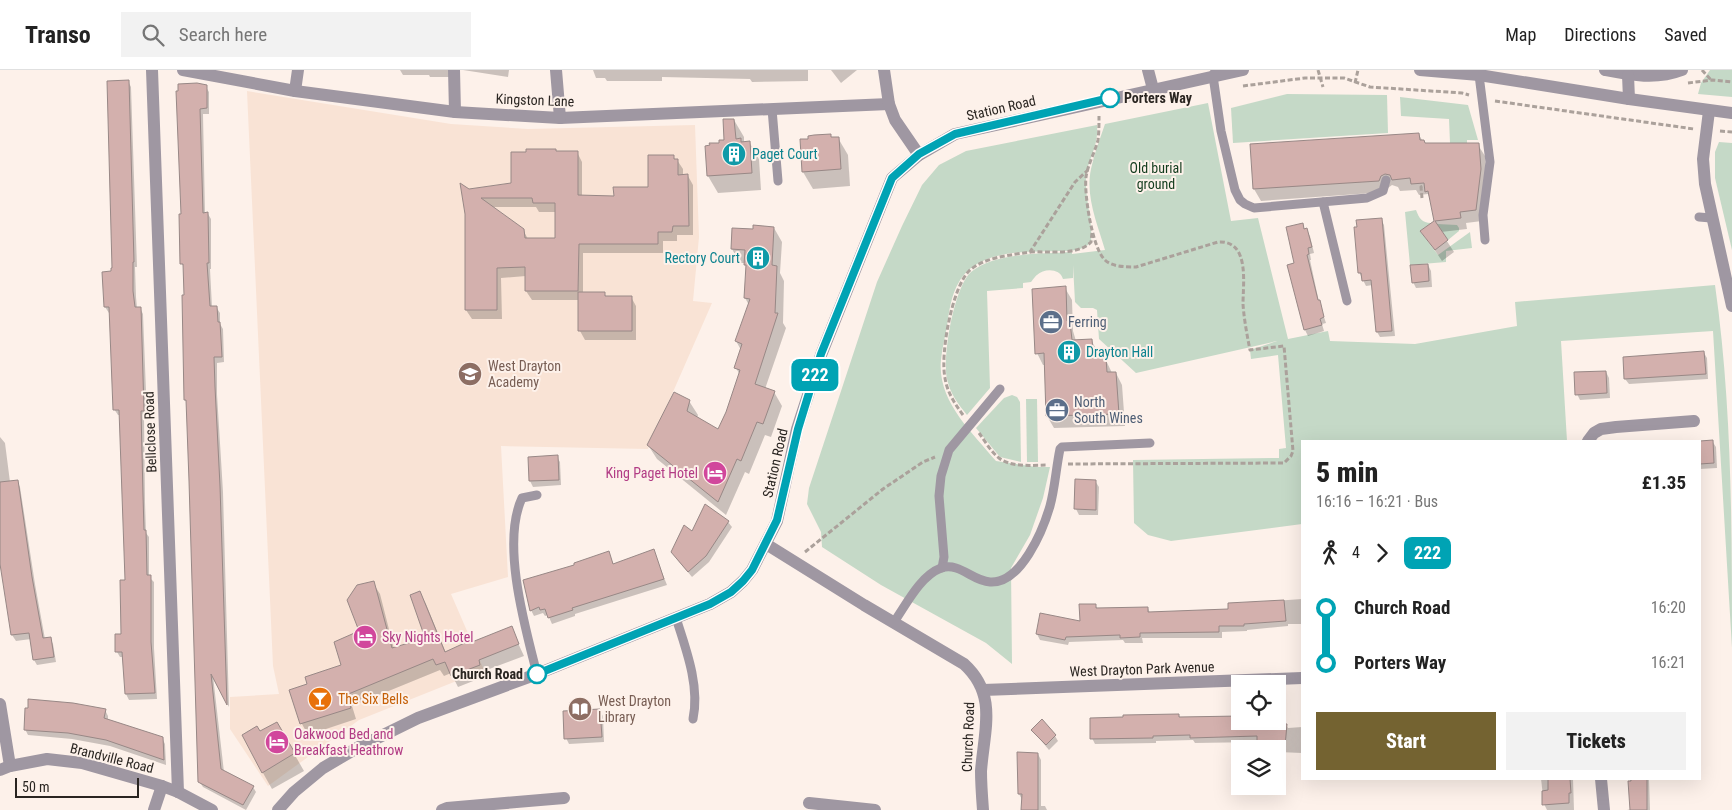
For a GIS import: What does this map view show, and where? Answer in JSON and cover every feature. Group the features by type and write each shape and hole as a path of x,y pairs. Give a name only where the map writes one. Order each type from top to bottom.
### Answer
{"street":[{"name":"Bellclose Road","path":"152,70 178,792"},
{"path":"295,91 298,70"},
{"path":"454,70 455,112"},
{"path":"556,70 560,118"},
{"path":"884,70 889,104 895,120 919,154"},
{"path":"1148,70 1153,89"},
{"name":"Station Road","path":"278,810 309,778 357,748 418,718 537,674 710,604 731,592 743,581 752,570 777,520 798,429 821,354 892,178 919,154 955,134 1153,89 1214,73 1243,70"},
{"path":"1420,70 1479,75 1628,99 1732,113"},
{"path":"1605,70 1628,75 1657,77 1682,70"},
{"name":"Kingston Lane","path":"189,71 295,91 455,112 560,118 889,104"},
{"path":"1628,75 1628,99"},
{"path":"1709,111 1703,159 1705,218 1732,306"},
{"path":"1589,440 1594,433 1616,427 1694,421"},
{"name":"Church Road","path":"766,544 964,664 974,674 984,690 986,715 981,773 983,810"},
{"name":"West Drayton Park Avenue","path":"984,690 1301,678"},
{"path":"0,704 5,768"},
{"name":"Brandville Road","path":"5,768 47,759 82,763 162,786 178,792 212,810"},
{"path":"1601,780 1604,810"},
{"path":"154,810 162,786"},
{"path":"442,810 447,808 515,806 564,798"},
{"path":"809,803 876,810"}],"lane":[{"path":"1214,73 1221,130 1235,190 1240,200 1245,204 1254,208 1372,197 1383,191 1386,180"},
{"path":"1479,75 1490,162 1483,215 1485,240"},
{"path":"772,109 778,181"},
{"path":"1323,202 1347,301"},
{"path":"942,568 944,557 939,496 941,476 949,450 1000,389"},
{"path":"894,622 923,581 932,572 942,568 957,568 989,582 1003,580 1011,576 1038,536 1050,505 1060,449 1065,446 1150,443"},
{"path":"537,495 522,498 517,508 514,532 514,566 528,639 537,674"},
{"path":"676,618 689,662 694,689 694,712 692,719"}],"path":[{"path":"1318,70 1322,87"},
{"path":"1355,83 1358,70"},
{"path":"1702,70 1712,80 1732,82"},
{"path":"1215,90 1305,78 1344,78 1370,87 1462,93 1481,99 1732,132"},
{"path":"1092,227 1091,242 1081,249 1030,252 984,262 969,271 960,283 952,305 943,361 945,378 953,401 970,424 999,458 1019,464 1284,463 1291,456 1293,450 1284,346 1250,350 1243,305 1243,263 1236,249 1229,243 1218,242 1136,267 1120,266 1105,260 1098,251 1087,197 1086,178 1098,138 1098,101"},
{"path":"1030,252 1075,182 1088,170"},
{"path":"1422,198 1421,187 1424,186"},
{"path":"793,561 883,489 923,462 949,450"}],"shaded area":[{"name":"West Drayton Academy","path":"247,91 451,124 528,129 695,125 699,237 693,301 712,303 648,449 501,446 508,577 451,594 484,670 359,720 268,786 230,729 230,697 279,694 273,666"}],"green space":[{"path":"1710,70 1732,70 1732,97 1698,94 1701,83"},
{"path":"1287,94 1387,95 1388,133 1233,143 1231,108"},
{"path":"1400,97 1468,105 1478,140 1467,140 1467,143 1450,143 1449,119 1401,116"},
{"name":"Old burial ground","path":"1208,103 1231,221 1258,218 1288,339 1328,331 1330,341 1415,344 1517,326 1515,302 1715,285 1721,330 1728,420 1732,648 1713,331 1561,341 1567,440 1301,440 1301,524 1171,541 1148,535 1134,523 1133,460 1279,458 1279,449 1286,448 1278,355 1251,359 1250,350 1277,341 1136,373 1099,339 1097,310 1081,308 1075,302 1073,265 1073,278 1063,279 1059,273 1048,270 1036,275 1031,282 1023,283 1023,288 987,291 990,388 967,415 950,389 946,369 948,339 959,292 971,272 981,265 1005,257 1047,253 1072,252 1072,254 1105,250 1093,211 1090,179 1094,158 1105,124"},
{"path":"1097,125 1095,147 1088,165 1086,179 1091,242 1076,250 1004,254 978,263 967,271 954,292 942,352 941,375 950,402 967,427 996,461 1036,467 1050,467 1043,498 1030,535 1011,568 1012,664 986,643 881,585 822,547 821,532 807,504 809,488 877,282 922,185 939,165 966,151"},
{"path":"1719,142 1732,143 1732,250 1715,178 1715,152"},
{"path":"1416,210 1421,220 1431,223 1420,231 1438,255 1470,232 1472,248 1446,251 1446,262 1410,265 1405,212"},
{"path":"1437,224 1457,225 1459,231 1448,240"},
{"path":"1012,395 1017,397 1020,402 1021,462 1000,457 976,428 1004,398"},
{"path":"1026,399 1037,399 1038,462 1027,462"}],"building":[{"path":"129,80 134,262 133,291 135,307 141,307 144,411 141,411 144,530 146,530 147,575 151,575 151,642 155,693 125,694 122,652 115,652 115,634 121,634 120,580 125,580 119,410 113,410 109,307 104,307 102,272 111,271 112,268 107,81"},
{"path":"197,83 207,85 207,108 200,109 203,213 208,212 209,263 207,263 210,306 217,306 222,357 214,357 227,705 211,674 221,769 254,786 243,805 198,782 189,481 186,400 184,400 182,295 184,295 183,264 180,264 179,214 181,214 176,91 178,91 178,84"},
{"name":"Paget Court","path":"723,119 734,119 736,139 741,138 741,142 750,141 752,173 707,176 705,146 710,145 709,143 719,143 719,140 724,140"},
{"path":"1419,133 1420,140 1424,140 1425,143 1479,143 1481,169 1476,210 1460,212 1461,218 1435,221 1448,240 1435,250 1420,231 1434,221 1428,191 1425,192 1424,183 1411,184 1410,178 1392,180 1390,175 1385,174 1381,176 1379,181 1253,189 1250,144"},
{"path":"831,134 831,137 839,137 841,169 802,172 800,139 808,139 808,136 814,135"},
{"path":"526,149 578,151 578,195 614,196 613,187 648,187 648,155 674,155 674,159 678,159 678,175 688,174 689,226 673,226 672,232 658,232 658,244 579,244 578,291 525,291 525,267 497,268 497,310 465,310 465,214 460,183 469,189 511,183 511,152 526,152","holes":["481,198 532,198 533,203 555,203 555,238 525,238 524,229"]},
{"path":"1382,218 1392,331 1376,332 1371,280 1362,281 1361,273 1358,273 1354,227 1357,227 1356,220"},
{"path":"1303,223 1304,229 1307,228 1312,247 1308,248 1309,254 1307,255 1324,317 1320,319 1322,325 1304,330 1287,265 1294,263 1286,227"},
{"path":"753,225 774,227 772,265 777,266 775,313 778,313 755,384 775,391 763,424 757,422 741,461 737,459 718,502 647,445 674,392 690,400 687,411 718,429 726,412 740,370 734,368 742,344 735,341 750,299 744,298 745,250 731,249 732,228 753,229"},
{"path":"1428,264 1429,281 1412,283 1410,265"},
{"name":"Drayton Hall","path":"1066,286 1067,321 1070,322 1072,340 1092,339 1093,351 1102,351 1103,358 1106,358 1107,372 1116,372 1119,414 1046,416 1044,353 1035,354 1032,289"},
{"path":"578,292 605,292 605,296 632,296 632,331 578,331"},
{"path":"1704,351 1706,374 1624,379 1623,357"},
{"path":"1606,371 1607,393 1575,395 1574,372"},
{"path":"1713,440 1714,463 1701,464 1701,441"},
{"path":"558,455 559,480 529,481 528,457"},
{"path":"1075,479 1096,480 1096,510 1074,509"},
{"path":"18,480 43,638 51,637 54,657 33,660 29,633 11,635 0,564 0,482"},
{"path":"705,504 729,521 706,556 688,572 671,552 684,525 692,531"},
{"path":"654,549 664,579 572,608 573,610 548,618 545,609 540,610 539,607 530,611 523,580 574,565 574,563 609,551 613,564"},
{"path":"374,581 392,648 425,638 410,595 420,591 445,652 471,640 472,642 512,626 519,644 479,660 480,665 451,676 445,662 436,665 433,659 346,695 351,708 300,724 289,690 307,684 305,677 341,665 334,642 359,631 347,600 357,585"},
{"path":"1284,600 1286,621 1244,624 1244,626 1219,626 1219,632 1140,633 1140,637 1120,638 1120,635 1066,637 1065,640 1036,634 1040,613 1080,621 1079,604 1096,604 1096,608 1148,607 1148,612 1228,609 1228,603"},
{"path":"28,699 73,703 106,709 104,718 163,737 164,760 106,740 68,733 24,730 25,708 28,708"},
{"path":"600,709 602,737 564,739 563,711"},
{"path":"1179,714 1179,717 1231,716 1231,730 1286,730 1287,724 1286,740 1257,740 1257,736 1190,738 1190,735 1153,736 1153,738 1090,739 1090,718 1123,717 1123,715"},
{"path":"1042,719 1056,735 1046,745 1031,730"},
{"path":"277,722 295,753 262,773 242,735 257,726 260,731"},
{"path":"1017,752 1038,753 1038,810 1021,810 1022,794 1018,794"},
{"path":"1548,780 1570,780 1571,793 1569,793 1569,803 1542,805 1542,791 1548,790"},
{"path":"1647,780 1647,810 1630,810 1628,781"}],"bus line":[{"name":"222","path":"537,674 710,604 731,592 752,570 777,520 798,429 821,354 892,178 919,154 955,134 1110,98"}],"place":[{"name":"Porters Way","path":"1110,98"},
{"name":"Paget Court","path":"734,154"},
{"name":"Rectory Court","path":"758,258"},
{"name":"Ferring","path":"1051,322"},
{"name":"Drayton Hall","path":"1069,352"},
{"name":"West Drayton Academy","path":"470,374"},
{"name":"North South Wines","path":"1057,410"},
{"name":"King Paget Hotel","path":"715,473"},
{"name":"Sky Nights Hotel","path":"365,637"},
{"name":"Church Road","path":"537,674"},
{"name":"The Six Bells","path":"320,699"},
{"name":"West Drayton Library","path":"580,709"},
{"name":"Oakwood Bed and Breakfast Heathrow","path":"277,742"}]}
